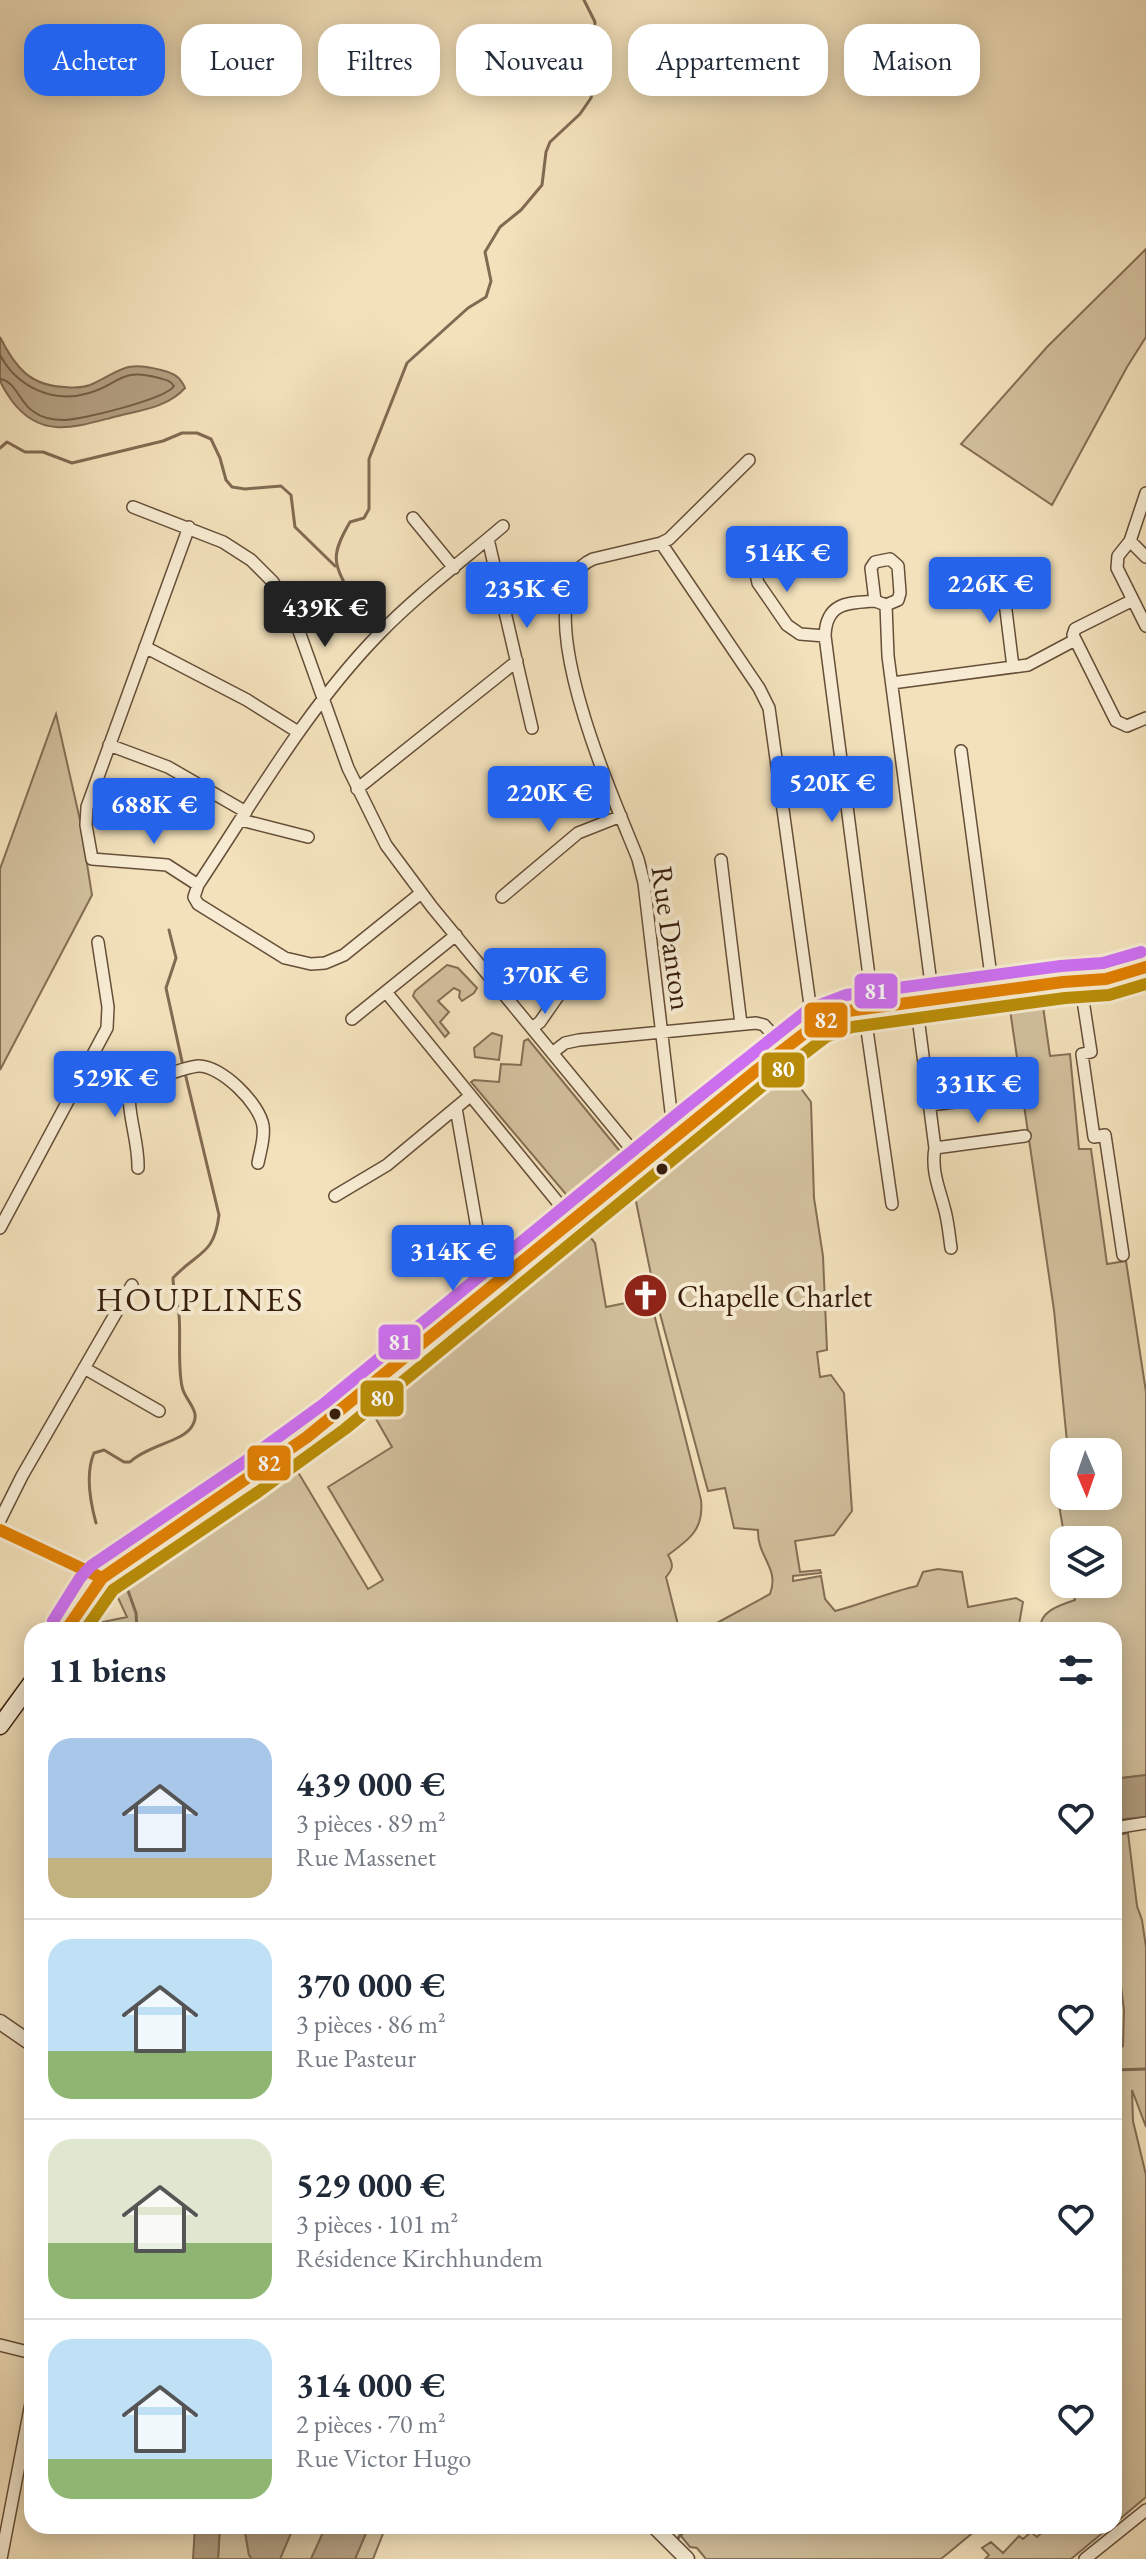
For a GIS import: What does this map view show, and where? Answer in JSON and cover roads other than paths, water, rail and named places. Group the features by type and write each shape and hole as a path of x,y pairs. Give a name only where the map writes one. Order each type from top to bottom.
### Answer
{"main road":[{"path":"1106,979 1146,967"},
{"path":"71,1622 102,1578 318,1428 617,1182 818,1023 840,1012 1080,981 1146,977"},
{"path":"0,1726 24,1693"}],"street":[{"path":"749,460 673,535 661,543 759,688 769,708 810,1005 818,1023"},
{"path":"1146,493 1130,541 1118,556 1117,568 1146,626"},
{"path":"133,507 189,527 234,548 273,582 295,620 357,789 386,845 421,893 642,1162"},
{"path":"413,518 454,568"},
{"path":"421,893 344,955 325,963 311,964 285,958 198,904 194,897 198,885 323,698 379,633 503,526"},
{"path":"189,527 86,813 92,859 167,865 198,885"},
{"path":"488,539 532,728"},
{"path":"1130,541 1146,557"},
{"name":"Rue Danton","path":"661,543 593,559 579,568 570,580 564,600 569,658 579,703 644,883 674,1137"},
{"path":"751,552 758,583 787,625 800,634 825,636"},
{"path":"1002,578 1013,667"},
{"path":"1133,600 1075,629 1073,635 1118,723 1130,726 1146,718"},
{"path":"892,1204 825,636 829,617 839,606 881,603 933,999"},
{"path":"893,688 1031,664 1075,640"},
{"path":"145,647 247,700 298,732"},
{"path":"357,789 517,661"},
{"path":"109,745 168,767 244,816 308,837"},
{"path":"961,751 993,991"},
{"path":"502,897 578,833 621,816"},
{"path":"721,860 741,1024"},
{"path":"352,1019 456,935"},
{"path":"0,1228 107,1028 108,1014 98,942"},
{"path":"532,1028 540,1022 579,966"},
{"path":"1080,981 1091,1052 1082,1054 1094,1137 1105,1135 1123,1255"},
{"path":"386,992 573,1221"},
{"path":"916,1002 935,1148 937,1191 944,1208 951,1248"},
{"path":"552,1053 571,1041 741,1024 764,1025 784,1047"},
{"path":"94,1054 132,1076 146,1078 194,1067 211,1068 246,1096 263,1125 258,1163"},
{"path":"132,1076 128,1094 139,1152 138,1168"},
{"path":"335,1196 387,1165 470,1096"},
{"path":"930,1105 971,1100"},
{"path":"456,1108 488,1291"},
{"path":"935,1148 1025,1136"},
{"path":"0,1520 132,1285"},
{"path":"84,1368 159,1411"},
{"path":"0,1530 102,1578"},
{"path":"1122,1827 1146,1823"},
{"path":"0,2022 24,2038"},
{"path":"0,2345 24,2351"},
{"path":"1,2559 16,2471 24,2446"},
{"path":"1122,2529 1146,2510"},
{"path":"663,2534 685,2558"},
{"path":"1085,2559 1116,2534"}],"water":[{"path":"0,337 18,366 42,383 84,387 123,368 139,366 173,374 185,388 171,400 145,410 75,426 48,426 24,414 4,388 0,380"},
{"path":"1146,1775 1146,1817 1122,1819 1122,1778"},
{"path":"195,2534 220,2534 218,2559 193,2559"},
{"path":"245,2534 291,2534 280,2559 252,2559"},
{"path":"322,2534 366,2534 355,2559 311,2559"}],"waterway":[{"path":"352,598 336,560 339,544 350,522 364,518 369,509 369,459 407,363 468,308 486,297 491,281 485,252 500,227 521,210 542,185 550,142 580,114 591,98 595,22 584,0"},
{"path":"0,448 7,442 25,452 43,452 72,463 163,441 182,433 197,433 211,439 226,480 232,487 281,486 291,495 295,527 335,566"},
{"path":"169,930 176,958 166,988 183,1066"},
{"path":"96,1523 89,1479 94,1453 104,1450 124,1462 130,1462 185,1433 195,1418 181,1383 179,1315 173,1278 209,1246 219,1215 185,1073"},
{"path":"126,1585 137,1622"},
{"path":"1122,2070 1146,2069"},
{"path":"675,2543 681,2534"}],"place":[{"name":"Chapelle Charlet","path":"646,1296"}],"district":[{"name":"HOUPLINES","path":"200,1299"}]}
